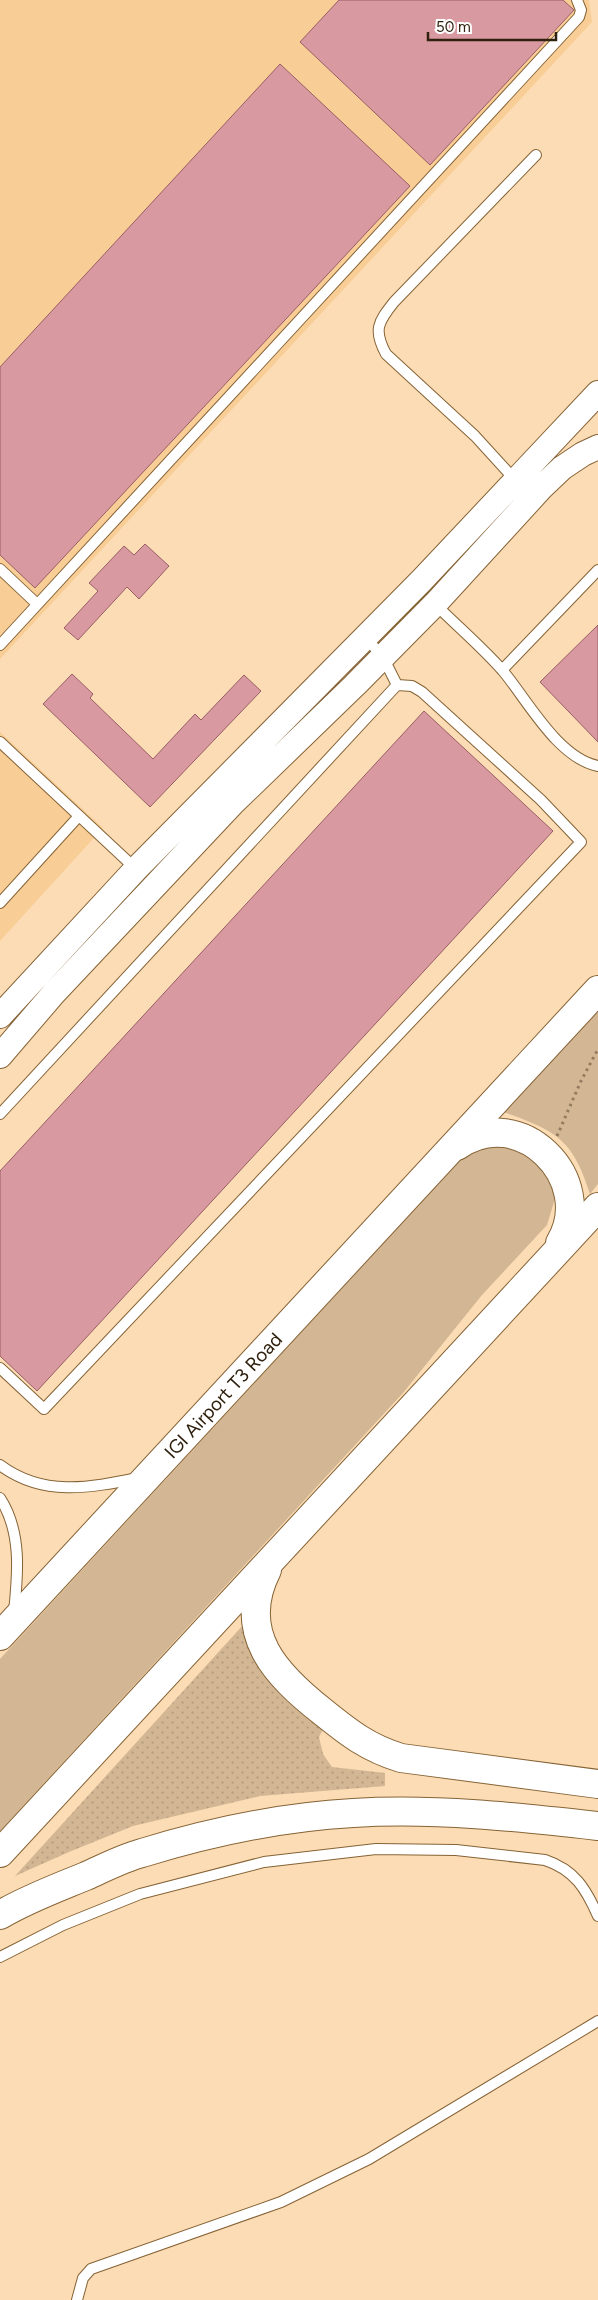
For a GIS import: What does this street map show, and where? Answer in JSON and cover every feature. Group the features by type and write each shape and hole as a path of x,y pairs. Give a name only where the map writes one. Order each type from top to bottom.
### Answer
{"main road":[{"path":"444,1156 598,990"},
{"path":"444,1156 464,1141 489,1133 514,1135 537,1144 556,1162 567,1184 571,1209 566,1234 553,1256"},
{"name":"IGI Airport T3 Road","path":"6,1630 444,1156"},
{"path":"0,1853 598,1207"},
{"path":"273,1558 261,1582 254,1615 265,1652 279,1673 294,1689 358,1740 379,1751 402,1758 598,1784"},
{"path":"0,1915 68,1883 140,1853 220,1832 282,1820 353,1812 420,1812 501,1815 598,1826"}],"street":[{"path":"0,1016 136,869 254,747 366,638 598,393"},
{"path":"0,1056 54,993 232,804 435,604 542,487 562,468 583,454 598,448"}],"lane":[{"path":"0,645 579,17 581,10 577,0"},
{"path":"516,481 475,436 386,354 380,344 378,329 381,318 394,302 536,155"},
{"path":"0,569 37,604"},
{"path":"502,670 598,570"},
{"path":"435,604 502,670 564,749 580,760 598,766"},
{"path":"366,638 383,657 397,685"},
{"path":"0,1114 397,685"},
{"path":"0,1368 44,1410 581,842 541,800 422,692 412,686 397,685"},
{"path":"0,742 136,869"},
{"path":"0,903 78,816"},
{"path":"0,1465 28,1480 62,1488 81,1488 148,1476"},
{"path":"0,1498 9,1518 17,1555 18,1572 6,1630"},
{"path":"0,1957 63,1925 140,1894 264,1862 327,1853 376,1849 456,1850 545,1860 556,1864 575,1876 583,1885 598,1916"},
{"path":"77,2300 83,2278 91,2269 281,2202 360,2164 598,2021"}],"path":[{"path":"557,1136 581,1081 598,1049"}],"shaded area":[{"path":"0,0 589,0 592,22 0,659"},
{"path":"0,732 103,828 0,941"},
{"path":"598,1008 598,1184 590,1194 576,1160 559,1139 535,1124 501,1111"},
{"path":"500,1145 538,1159 555,1188 554,1202 547,1225 482,1295 403,1393 0,1831 0,1659 463,1157 482,1147"},
{"path":"244,1624 324,1727 319,1737 323,1754 332,1767 385,1773 385,1786 260,1796 133,1826 15,1876"}],"building":[{"path":"339,0 563,0 574,10 430,165 300,42"},
{"path":"280,64 410,186 35,588 0,555 0,367"},
{"path":"145,544 169,566 139,599 127,587 78,640 64,628 98,591 89,583 124,546 134,555"},
{"path":"598,625 598,742 540,682"},
{"path":"72,674 93,694 90,698 153,759 195,714 201,720 244,675 261,691 150,807 43,704"},
{"path":"424,711 553,831 37,1391 0,1356 0,1171"}]}
